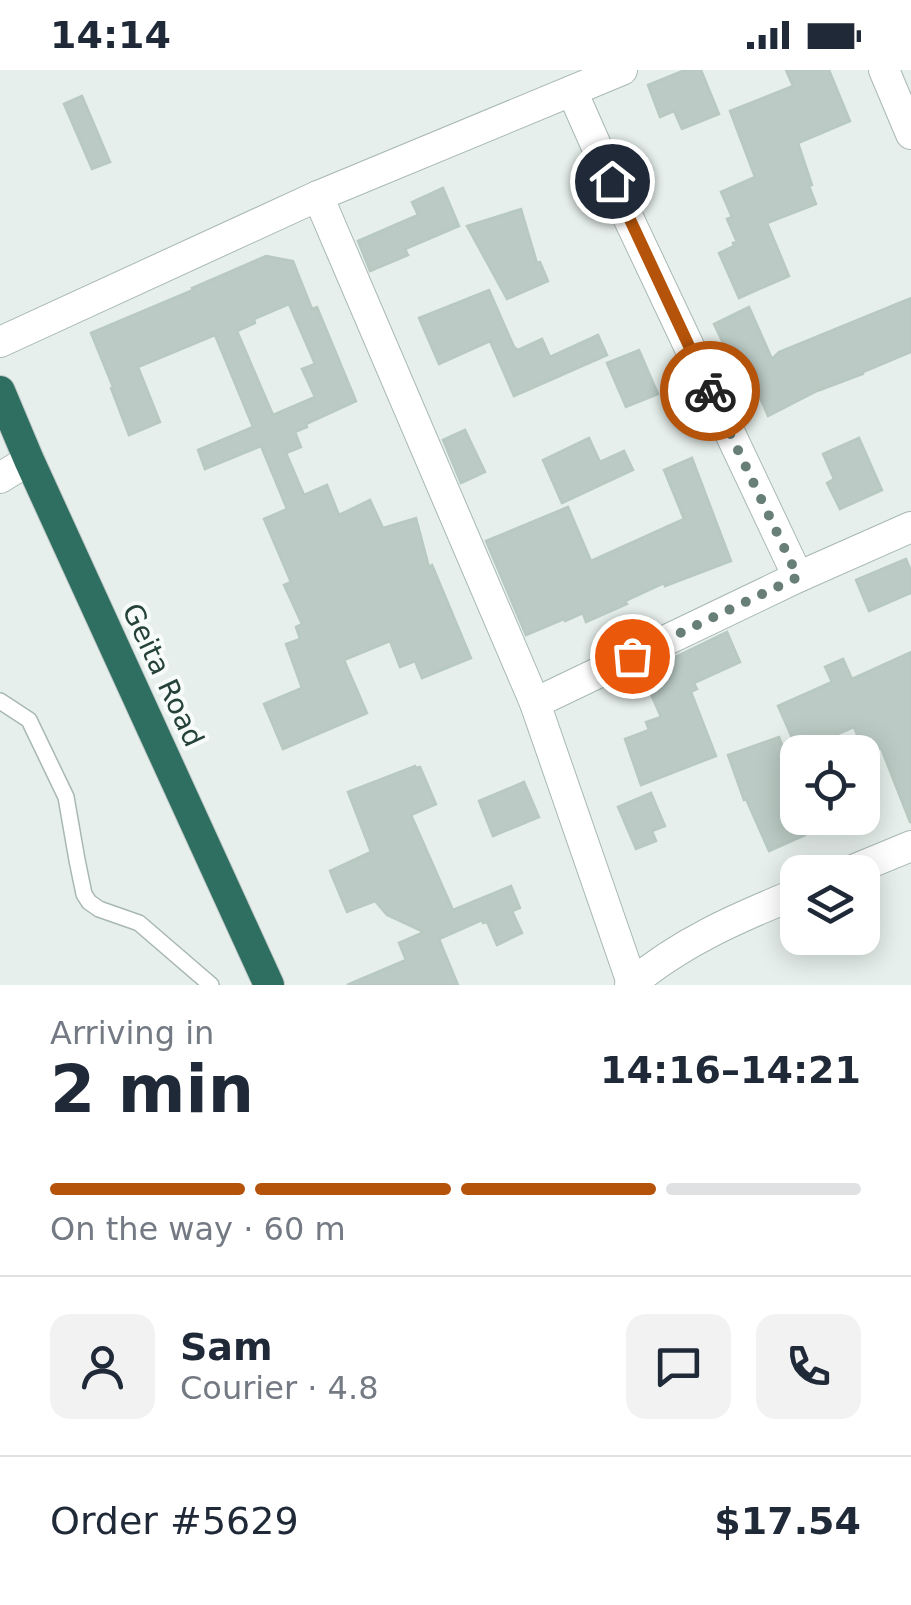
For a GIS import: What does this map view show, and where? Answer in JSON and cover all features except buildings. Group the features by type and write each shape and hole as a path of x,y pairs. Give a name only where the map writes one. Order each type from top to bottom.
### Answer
{"highway":[{"name":"Geita Road","path":"0,391 269,985"}],"street":[{"path":"0,342 318,196 622,70"},
{"path":"884,70 911,134"},
{"path":"572,91 798,577"},
{"path":"318,196 535,703 631,984 718,926 780,900"},
{"path":"0,478 29,460"},
{"path":"535,703 911,527"},
{"path":"880,859 911,846"}],"lane":[{"path":"0,701 29,720 66,797 88,902 139,923 212,985"}],"way so far":[{"path":"632,656 798,577 710,391"}],"route":[{"path":"612,181 710,391"}]}
